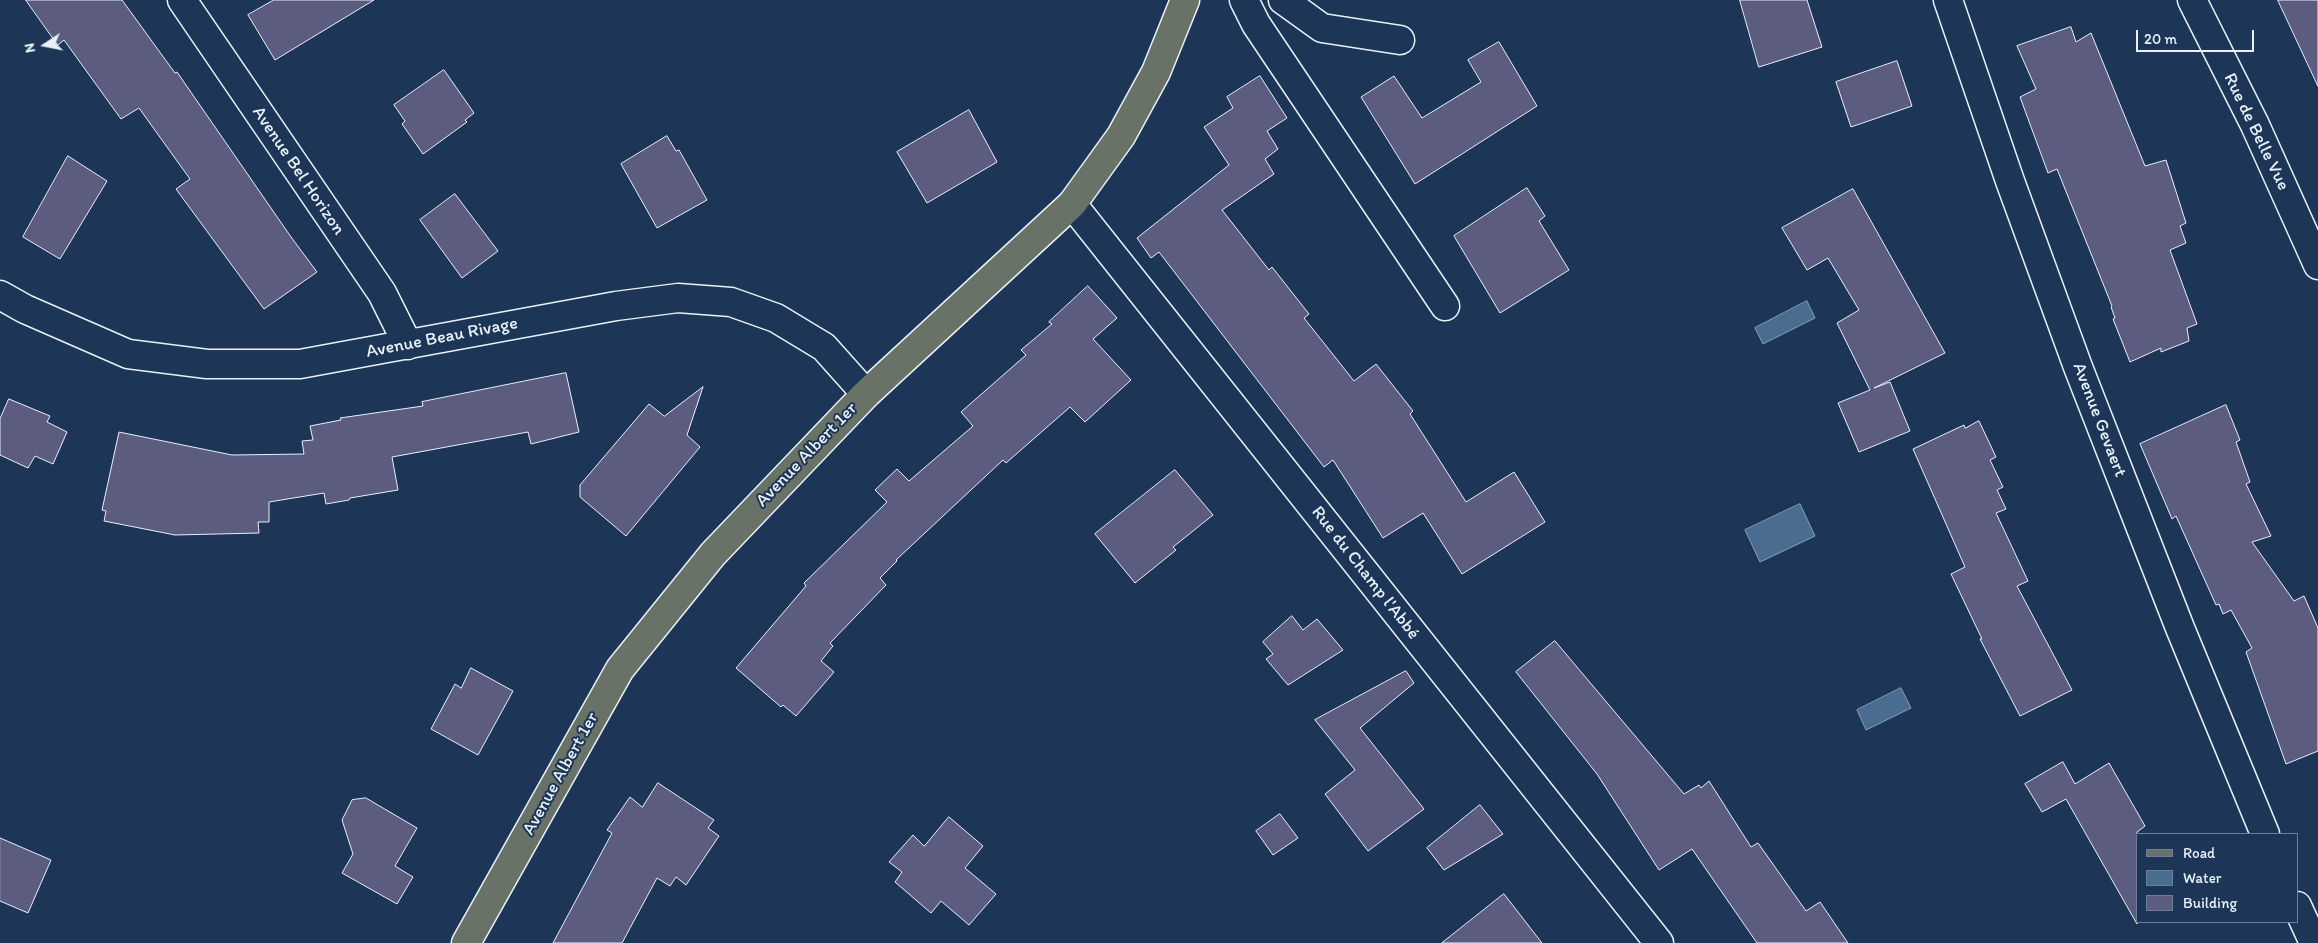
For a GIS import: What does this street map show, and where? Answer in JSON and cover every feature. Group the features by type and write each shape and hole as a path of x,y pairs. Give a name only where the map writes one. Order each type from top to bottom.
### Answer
{"main road":[{"name":"Avenue Albert 1er","path":"466,943 620,669 713,554 866,394 1072,204 1121,136 1156,72 1184,0"}],"street":[{"name":"Avenue Bel Horizon","path":"182,0 382,293 408,346"},
{"path":"1244,0 1256,24 1445,306"},
{"path":"1283,0 1322,28 1400,40"},
{"name":"Avenue Gevaert","path":"1948,0 2010,181 2078,367 2180,628 2265,833"},
{"name":"Rue de Belle Vue","path":"2192,0 2255,125 2318,264"},
{"name":"Rue du Champ l'Abbé","path":"1072,204 1659,943"},
{"name":"Avenue Beau Rivage","path":"0,295 25,309 128,354 207,364 300,364 408,346 616,306 678,298 731,302 776,318 824,347 866,394"},
{"path":"2298,908 2314,943"}],"water":[{"path":"1807,301 1815,318 1763,344 1755,328"},
{"path":"1800,504 1815,536 1760,562 1745,530"},
{"path":"1901,688 1911,708 1866,730 1857,710"}],"building":[{"path":"26,0 122,0 175,73 177,72 317,272 264,309 176,189 190,179 139,108 121,119 64,40 58,45"},
{"path":"274,0 374,0 275,60 248,15"},
{"path":"1740,0 1807,0 1822,47 1759,67"},
{"path":"2278,0 2318,0 2318,86"},
{"path":"2071,27 2076,42 2091,33 2145,166 2166,160 2186,223 2180,226 2186,243 2170,250 2197,324 2187,328 2189,341 2161,352 2161,348 2130,362 2113,319 2115,318 2112,306 2057,169 2048,173 2020,97 2036,89 2017,46"},
{"path":"1499,42 1537,106 1415,184 1361,97 1394,76 1422,118 1481,82 1468,60"},
{"path":"1897,61 1912,106 1851,127 1836,82"},
{"path":"444,70 474,113 465,120 467,122 423,154 402,124 405,121 394,105"},
{"path":"1260,76 1287,118 1267,131 1278,149 1265,159 1274,174 1222,210 1269,270 1272,267 1309,314 1304,318 1354,381 1376,364 1413,411 1410,414 1466,502 1514,472 1545,522 1462,574 1423,513 1383,538 1333,460 1324,467 1159,252 1151,258 1137,238 1229,165 1204,127 1233,108 1227,97"},
{"path":"969,110 997,162 927,203 897,152"},
{"path":"667,136 676,151 679,150 707,200 657,228 621,164"},
{"path":"68,156 107,181 60,259 23,237"},
{"path":"1527,188 1545,216 1539,221 1569,270 1500,313 1454,236"},
{"path":"1853,189 1945,353 1874,388 1890,382 1910,431 1859,452 1838,403 1870,390 1837,323 1859,310 1828,258 1807,270 1782,228"},
{"path":"455,194 498,251 462,278 420,220"},
{"path":"1088,286 1117,318 1093,339 1131,380 1085,422 1070,407 1006,463 1003,460 896,560 880,578 886,585 830,643 833,646 821,661 834,672 796,716 783,705 781,707 736,668 806,586 804,583 887,502 875,490 897,469 909,481 973,426 961,412 1026,355 1021,350 1052,324 1049,322"},
{"path":"566,373 579,432 531,444 528,432 392,457 398,490 326,504 324,493 269,502 269,522 258,522 259,533 175,535 104,521 106,511 102,510 119,432 232,455 304,454 302,441 313,440 310,426 341,420 340,418 423,406 422,402"},
{"path":"703,387 687,435 700,447 626,536 580,497 580,485 649,404 664,416"},
{"path":"9,399 50,416 47,422 67,432 53,464 35,456 28,468 0,455 0,419"},
{"path":"2226,405 2240,440 2236,442 2250,482 2246,484 2271,536 2252,542 2294,601 2304,596 2318,628 2318,751 2286,764 2246,652 2252,648 2231,610 2223,614 2219,604 2216,605 2176,516 2172,519 2140,444"},
{"path":"1979,421 1996,457 1990,460 2003,487 1997,490 2006,509 1996,513 2028,581 2017,586 2072,690 2020,716 1980,639 1982,639 1951,574 1965,567 1913,449 1964,425 1965,428"},
{"path":"1175,470 1213,515 1173,547 1176,550 1135,583 1095,534"},
{"path":"1292,616 1303,630 1317,619 1343,650 1288,685 1266,659 1273,654 1263,642"},
{"path":"1555,641 1684,794 1699,785 1701,788 1709,781 1751,847 1758,843 1806,911 1820,902 1848,943 1757,943 1692,849 1659,870 1597,774 1516,672"},
{"path":"471,668 513,691 478,755 431,729 455,684 461,688"},
{"path":"1406,671 1414,683 1360,728 1424,809 1368,851 1325,794 1355,770 1315,720"},
{"path":"2063,762 2075,784 2109,763 2145,826 2136,833 2136,922 2066,799 2042,812 2025,784"},
{"path":"658,783 714,820 708,828 719,836 686,885 676,877 670,886 657,878 622,943 553,943 612,833 607,830 630,797 642,807"},
{"path":"366,798 417,828 395,866 413,877 397,904 342,873 353,854 342,820 352,800"},
{"path":"1480,805 1503,834 1444,870 1427,848"},
{"path":"1280,814 1298,838 1273,855 1256,831"},
{"path":"949,817 983,846 965,868 996,894 969,925 941,901 931,913 895,882 902,872 889,862 913,835 924,846"},
{"path":"0,838 51,860 28,913 0,901"},
{"path":"1504,894 1542,943 1442,943"}]}
